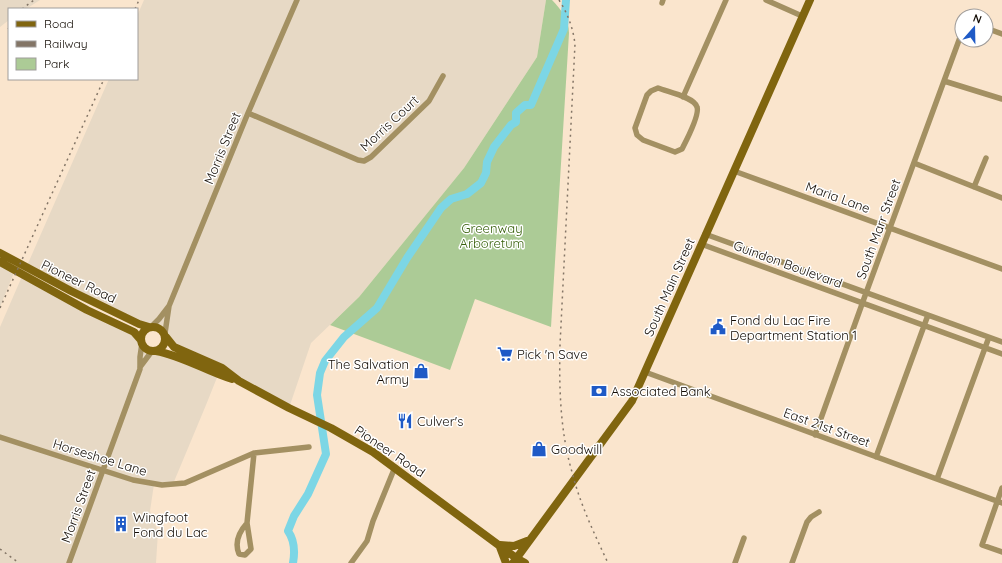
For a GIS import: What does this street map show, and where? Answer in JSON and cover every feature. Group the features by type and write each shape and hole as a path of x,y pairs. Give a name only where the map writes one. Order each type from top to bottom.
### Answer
{"main road":[{"name":"South Main Street","path":"515,560 632,401 810,0"},
{"name":"Pioneer Road","path":"0,253 71,291 139,324 150,327"},
{"name":"Pioneer Road","path":"0,262 87,310 130,329 141,342"},
{"path":"150,327 157,327 165,335 164,344 159,350 154,351 147,349 141,342 143,332 150,327"},
{"name":"Pioneer Road","path":"165,335 174,347 222,368 239,381 367,448 395,467 499,545 515,560 525,563"},
{"name":"Pioneer Road","path":"154,351 177,356 218,375 239,381"},
{"path":"499,545 519,545 531,538"},
{"path":"499,545 506,563"}],"street":[{"name":"Morris Street","path":"150,327 159,319 168,306 248,113 297,0"},
{"path":"683,97 726,0"},
{"path":"766,0 802,16"},
{"name":"South Marr Street","path":"815,434 956,48"},
{"name":"Morris Court","path":"248,113 358,160 364,161 371,157 429,101 443,76"},
{"path":"944,81 1002,99"},
{"path":"658,88 683,97 692,101 697,107 697,115 682,149 675,152 643,140 637,135 635,128 647,95 658,88"},
{"path":"974,187 986,158"},
{"path":"914,163 1002,198"},
{"name":"Maria Lane","path":"734,170 1002,269"},
{"name":"Guindon Boulevard","path":"706,234 1002,342"},
{"name":"Guindon Boulevard","path":"701,244 1002,354"},
{"name":"Morris Street","path":"165,335 168,306"},
{"path":"876,456 928,316"},
{"path":"937,479 989,337"},
{"name":"Morris Street","path":"69,563 140,367 141,342"},
{"name":"Morris Street","path":"140,367 154,351"},
{"name":"East 21st Street","path":"645,372 999,502"},
{"name":"Horseshoe Lane","path":"0,437 133,480 162,485 185,483 254,453 309,447"},
{"path":"247,523 237,539 236,548 238,554 245,555 251,550 247,523 254,453"},
{"path":"351,563 367,541 373,521 395,467"},
{"path":"1002,488 999,502 982,545 1002,552"},
{"path":"792,563 807,522 819,512"},
{"path":"735,563 744,538"}],"shaded area":[{"path":"0,0 40,0 28,8 8,8 8,21 0,27"},
{"path":"144,0 546,0 537,57 464,168 359,297 311,343 289,408 174,347 163,331 157,327 151,327 26,268 109,80 138,80 138,14"},
{"path":"0,262 15,270 0,307"},
{"path":"23,274 126,327 149,350 218,375 173,484 154,484 150,511 158,532 156,563 0,563 0,327"}],"green space":[{"name":"Greenway Arboretum","path":"546,0 552,0 566,19 569,28 551,327 475,299 450,370 330,325 359,297 464,168 537,57"}],"waterway":[{"path":"293,563 294,547 288,531 294,516 308,494 326,454 317,395 320,373 325,361 344,337 377,308 407,258 441,208 451,199 467,194 481,183 486,173 487,162 494,147 511,125 516,122 516,113 525,105 531,105 564,29 566,0"}],"railway":[{"path":"23,8 34,0"},
{"path":"135,8 139,0"},
{"path":"559,0 570,21 575,44 560,345 561,409 565,441 575,484 608,563"},
{"path":"0,308 104,80"},
{"path":"0,549 19,563"}],"place":[{"name":"Fond du Lac Fire Department Station 1","path":"718,327"},
{"name":"Pick 'n Save","path":"505,354"},
{"name":"The Salvation Army","path":"421,371"},
{"name":"Associated Bank","path":"599,391"},
{"name":"Culver's","path":"405,421"},
{"name":"Goodwill","path":"539,449"},
{"name":"Wingfoot Fond du Lac","path":"121,524"}]}
